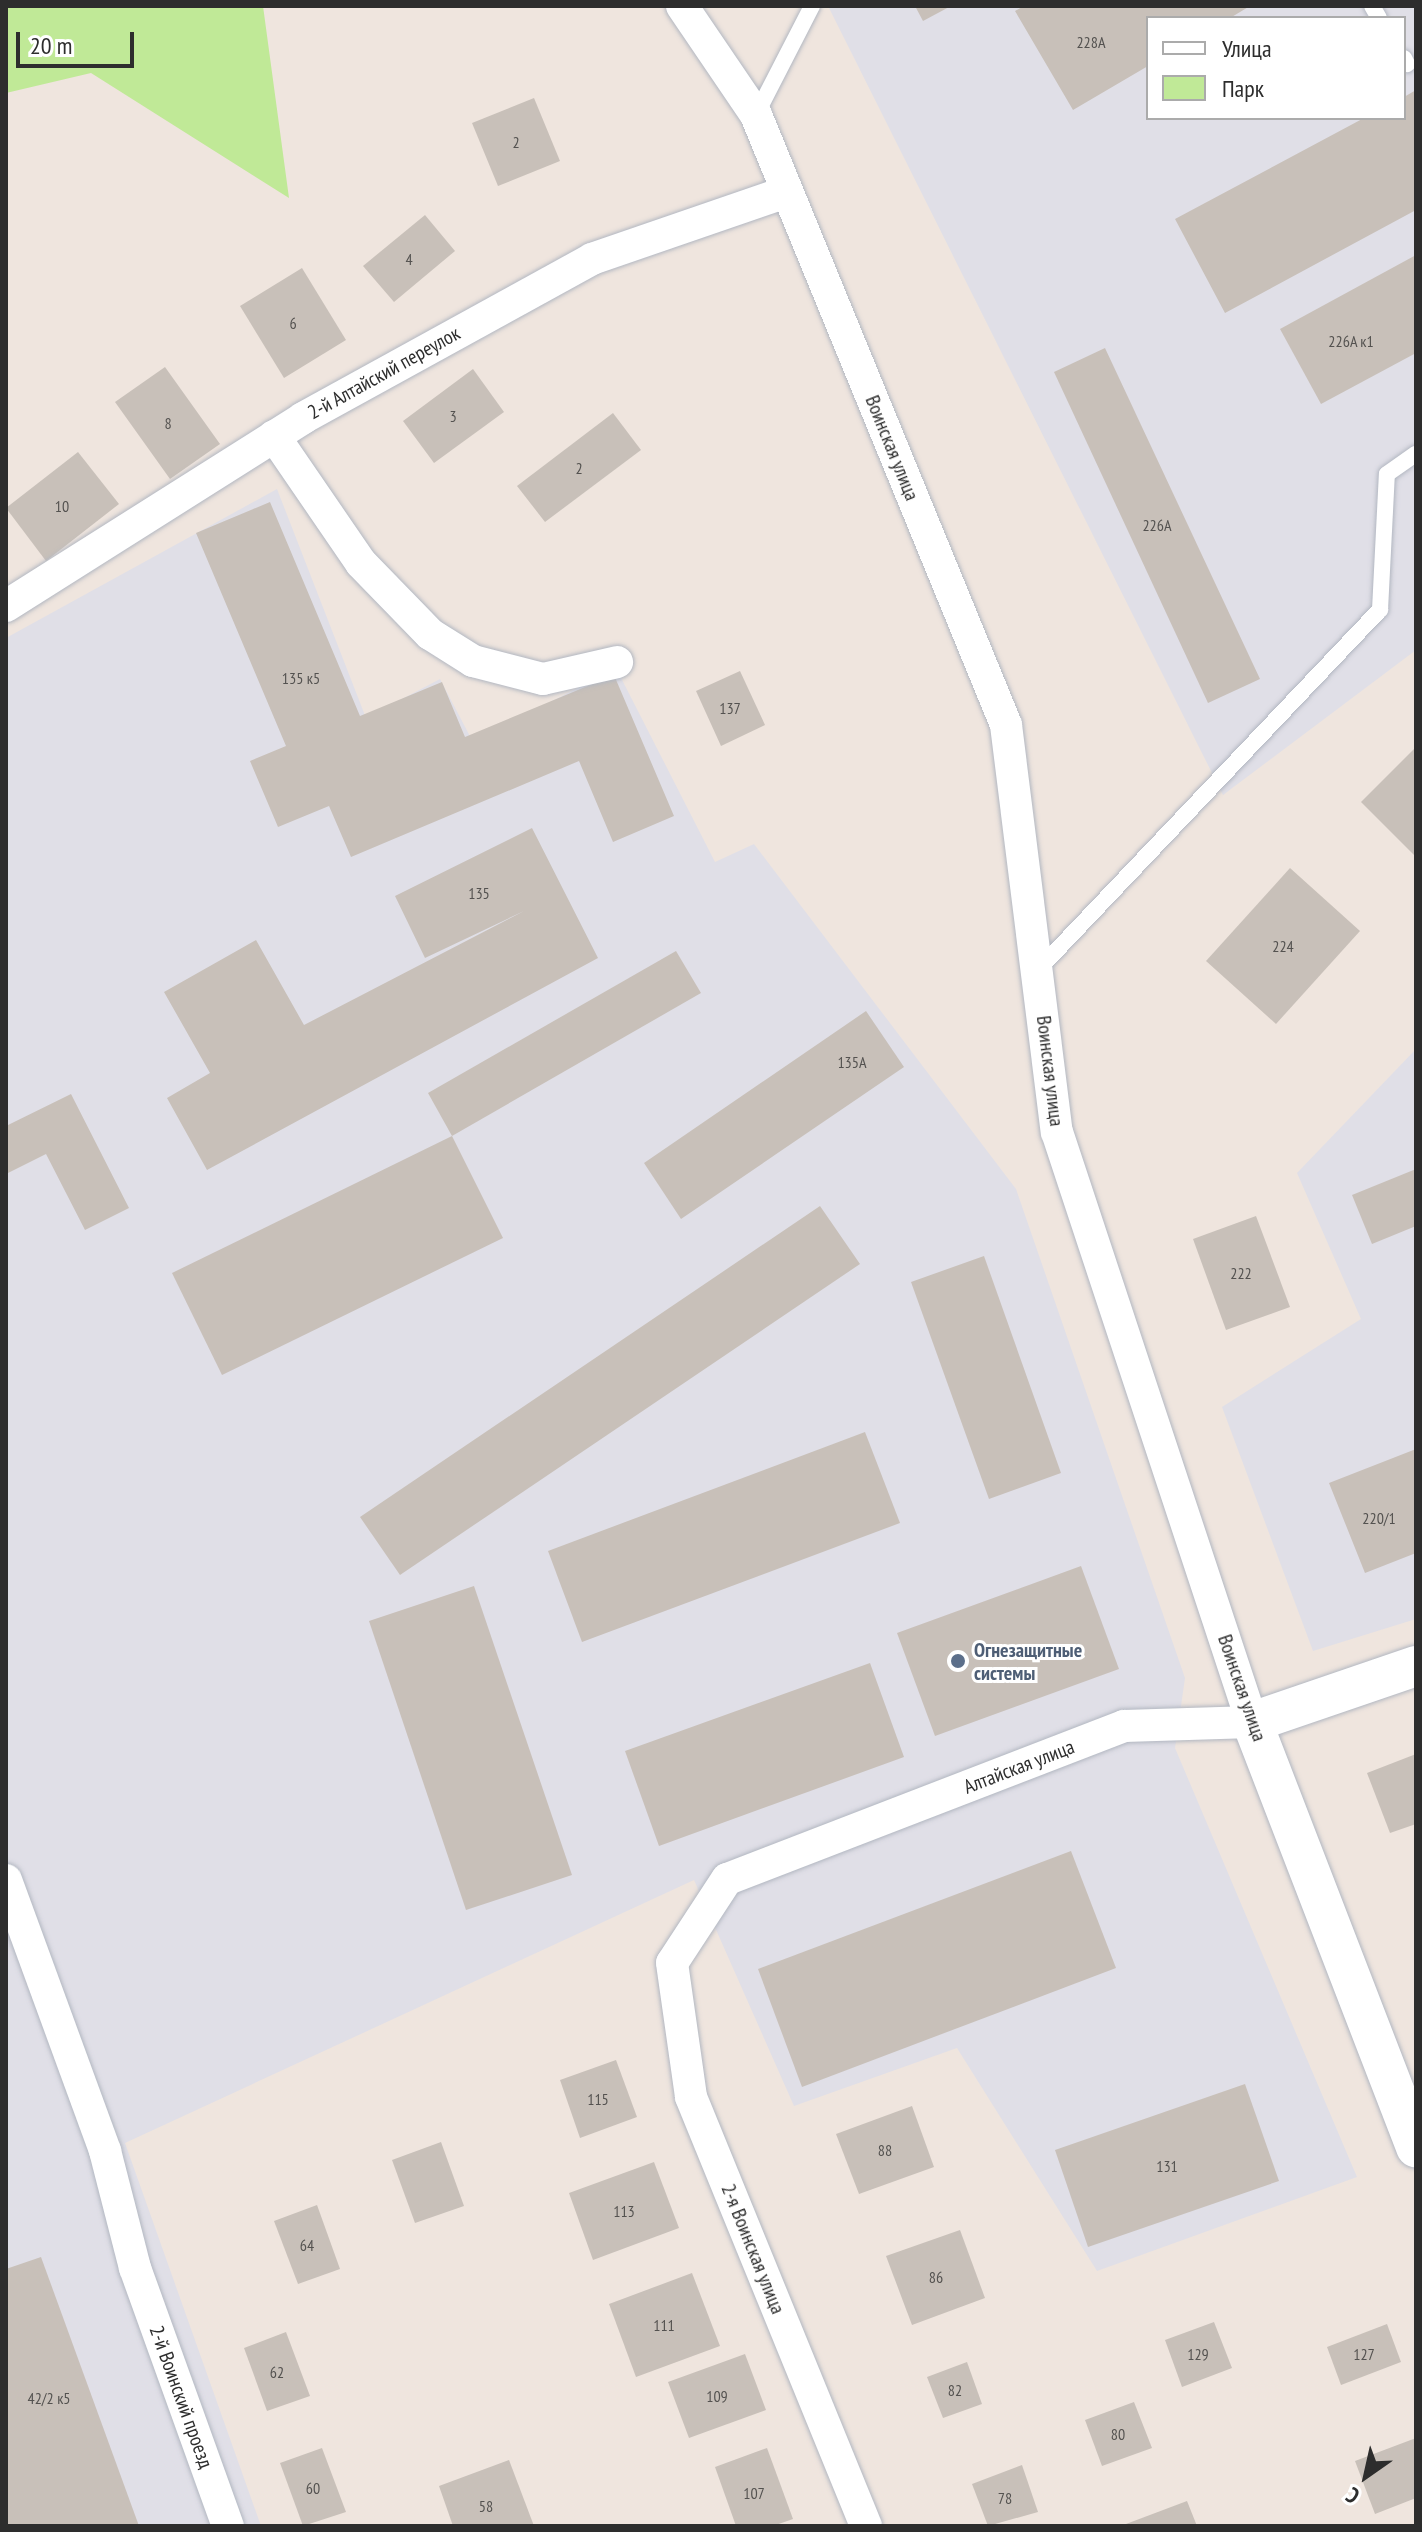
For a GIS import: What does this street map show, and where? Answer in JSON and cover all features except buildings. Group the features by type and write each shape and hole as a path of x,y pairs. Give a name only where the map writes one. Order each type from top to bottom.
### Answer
{"street":[{"name":"Воинская улица","path":"682,6 756,115 1006,725 1057,1132 1252,1722 1416,2148"},
{"name":"2-й Алтайский переулок","path":"6,606 274,436 592,259 787,192"},
{"path":"274,436 361,563 430,634 473,661 543,679 617,662"},
{"name":"Алтайская улица","path":"672,1963 727,1879 1124,1726 1252,1722 1416,1666"},
{"name":"2-й Воинский проезд","path":"6,1880 105,2151 135,2268 228,2526"},
{"name":"2-я Воинская улица","path":"672,1963 691,2097 866,2526"}],"lane":[{"path":"756,115 812,6"},
{"path":"1037,971 1380,610 1387,474 1416,454"}],"shaded area":[{"path":"828,6 1416,6 1416,650 1223,795"},
{"path":"277,489 366,718 440,679 473,742 616,668 715,862 754,844 1016,1189 1185,1678 1175,1748 1357,2177 1097,2271 957,2048 794,2106 694,1880 125,2143 261,2526 6,2526 6,638"},
{"path":"1416,1049 1416,1619 1313,1651 1222,1407 1361,1319 1297,1173"}],"green space":[{"path":"6,6 263,6 289,198 91,73 6,93"}],"place":[{"name":"Огнезащитные системы","path":"958,1661"}]}
